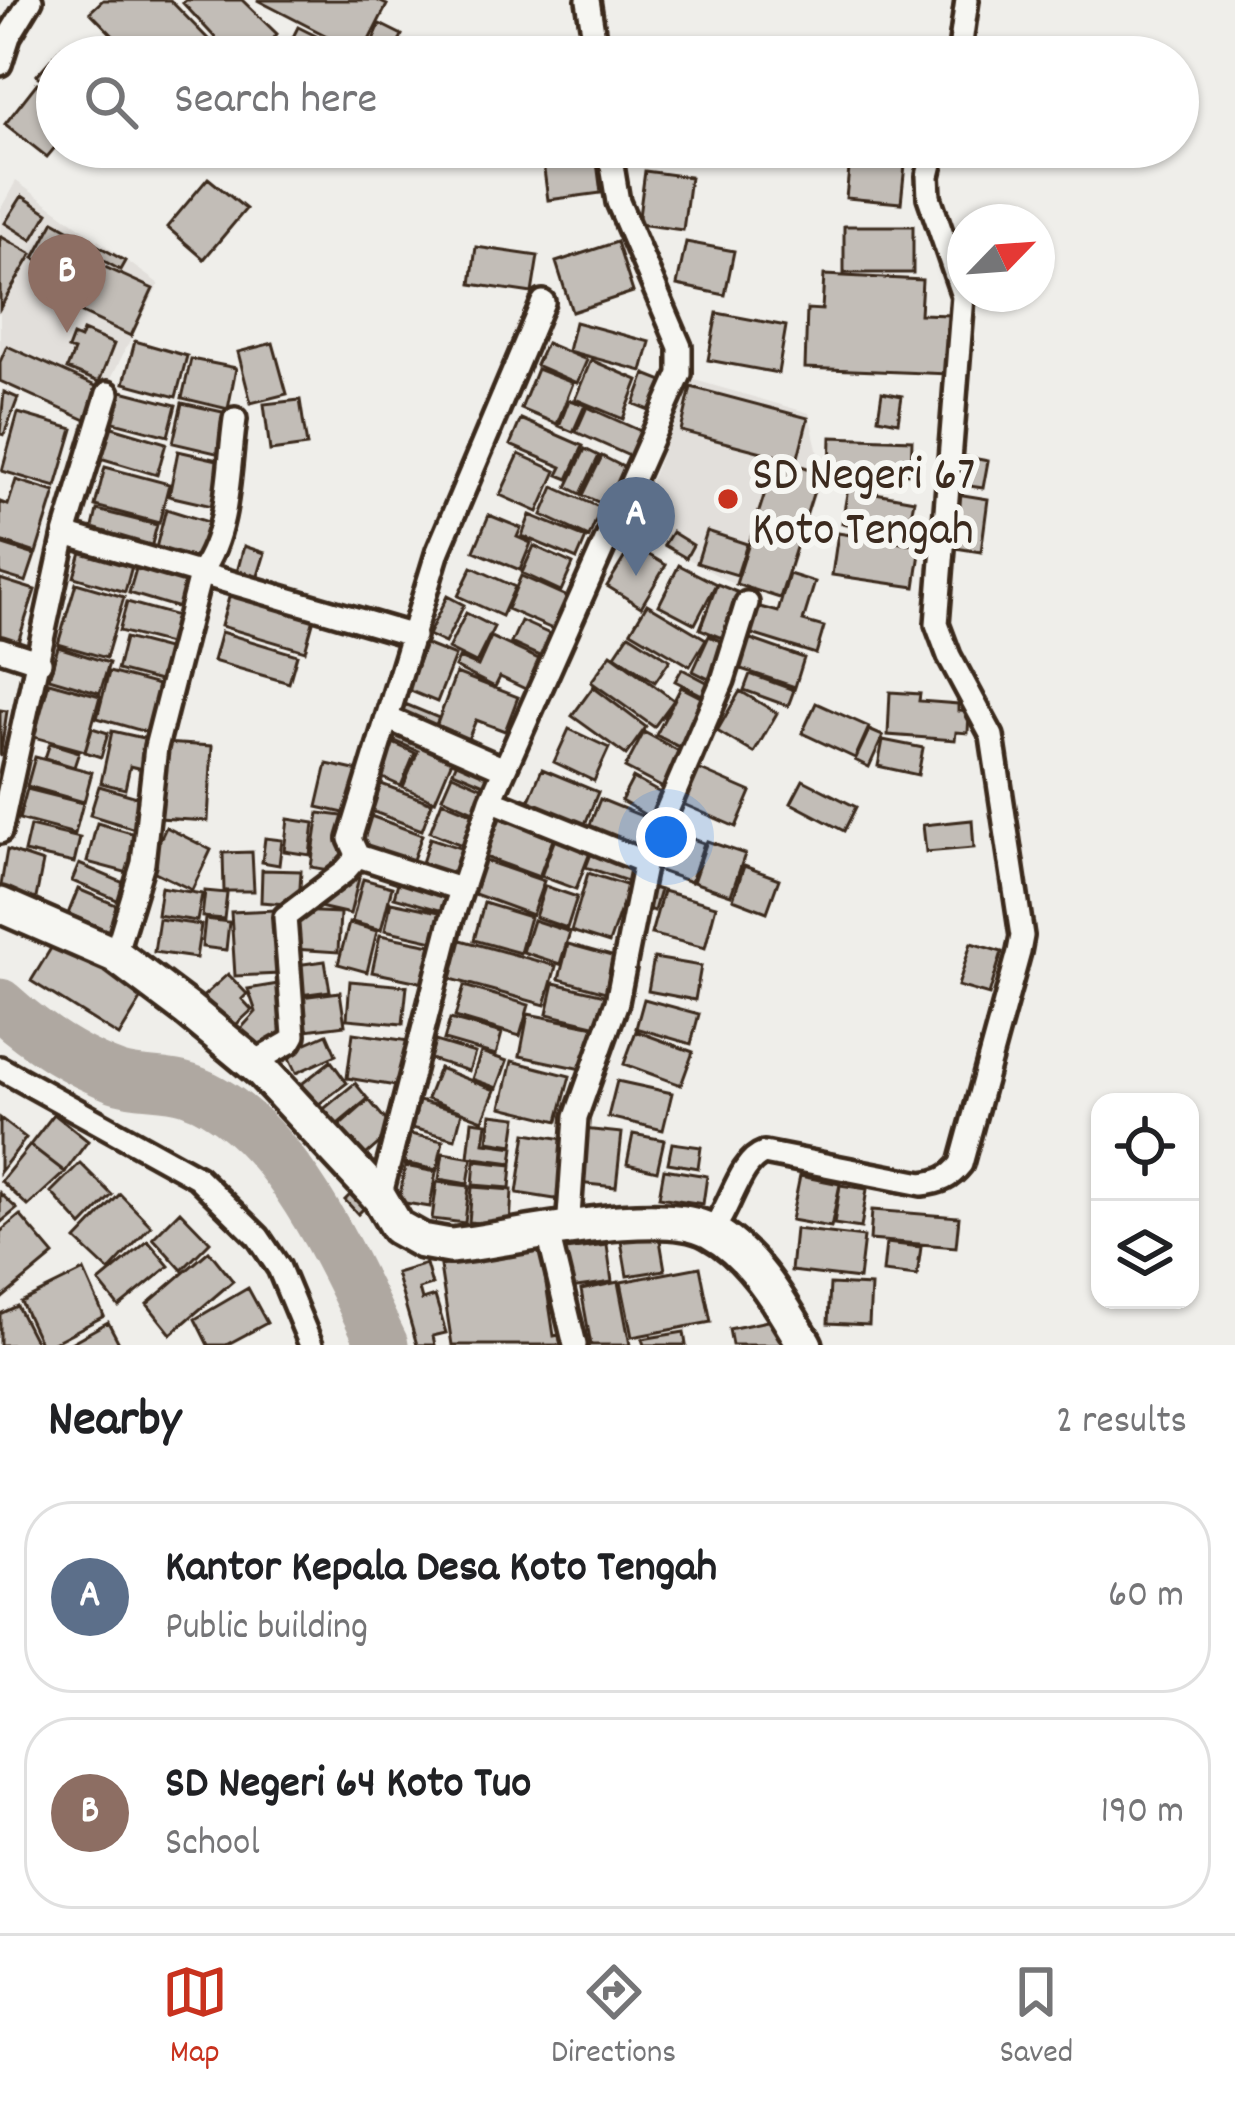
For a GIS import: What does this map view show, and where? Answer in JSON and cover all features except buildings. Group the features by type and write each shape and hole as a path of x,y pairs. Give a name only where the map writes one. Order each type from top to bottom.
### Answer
{"street":[{"path":"0,64 31,0"},
{"path":"589,0 593,36"},
{"path":"962,36 967,0"},
{"path":"380,1198 460,890 491,800 680,374 680,347 623,216 613,168"},
{"path":"711,1231 725,1216 747,1164 764,1153 922,1184 938,1183 952,1175 961,1163 1019,952 1022,936 992,736 937,624 963,296 928,197 930,168"},
{"path":"460,890 358,856 350,839 438,551 543,302"},
{"path":"0,832 65,534 108,393"},
{"path":"115,955 143,863 156,747 201,571 210,558 223,506 235,418"},
{"path":"65,534 414,636"},
{"path":"575,1345 558,1232 576,1117 617,1002 645,862 723,680 747,603"},
{"path":"0,650 40,662"},
{"path":"387,718 504,769"},
{"path":"491,800 645,862"},
{"path":"253,1063 294,1036 285,917 358,856"},
{"path":"0,906 61,928 115,955 253,1063 380,1198 397,1227 422,1241 450,1246 653,1219 687,1222 711,1231 762,1277 805,1345"},
{"path":"0,1068 197,1178 258,1237 279,1268 311,1345"}],"shaded area":[{"path":"16,181 159,284 88,423 0,381 0,210"},
{"name":"SD Negeri 67 Koto Tengah","path":"691,379 809,413 822,472 782,599 729,582 633,527"}],"waterway":[{"path":"0,1004 84,1063 124,1079 188,1089 222,1106 253,1131 306,1198 383,1345"}],"place":[{"name":"SD Negeri 64 Koto Tuo","path":"67,333"},
{"name":"SD Negeri 67 Koto Tengah","path":"728,499"},
{"name":"Kantor Kepala Desa Koto Tengah","path":"636,576"}]}
